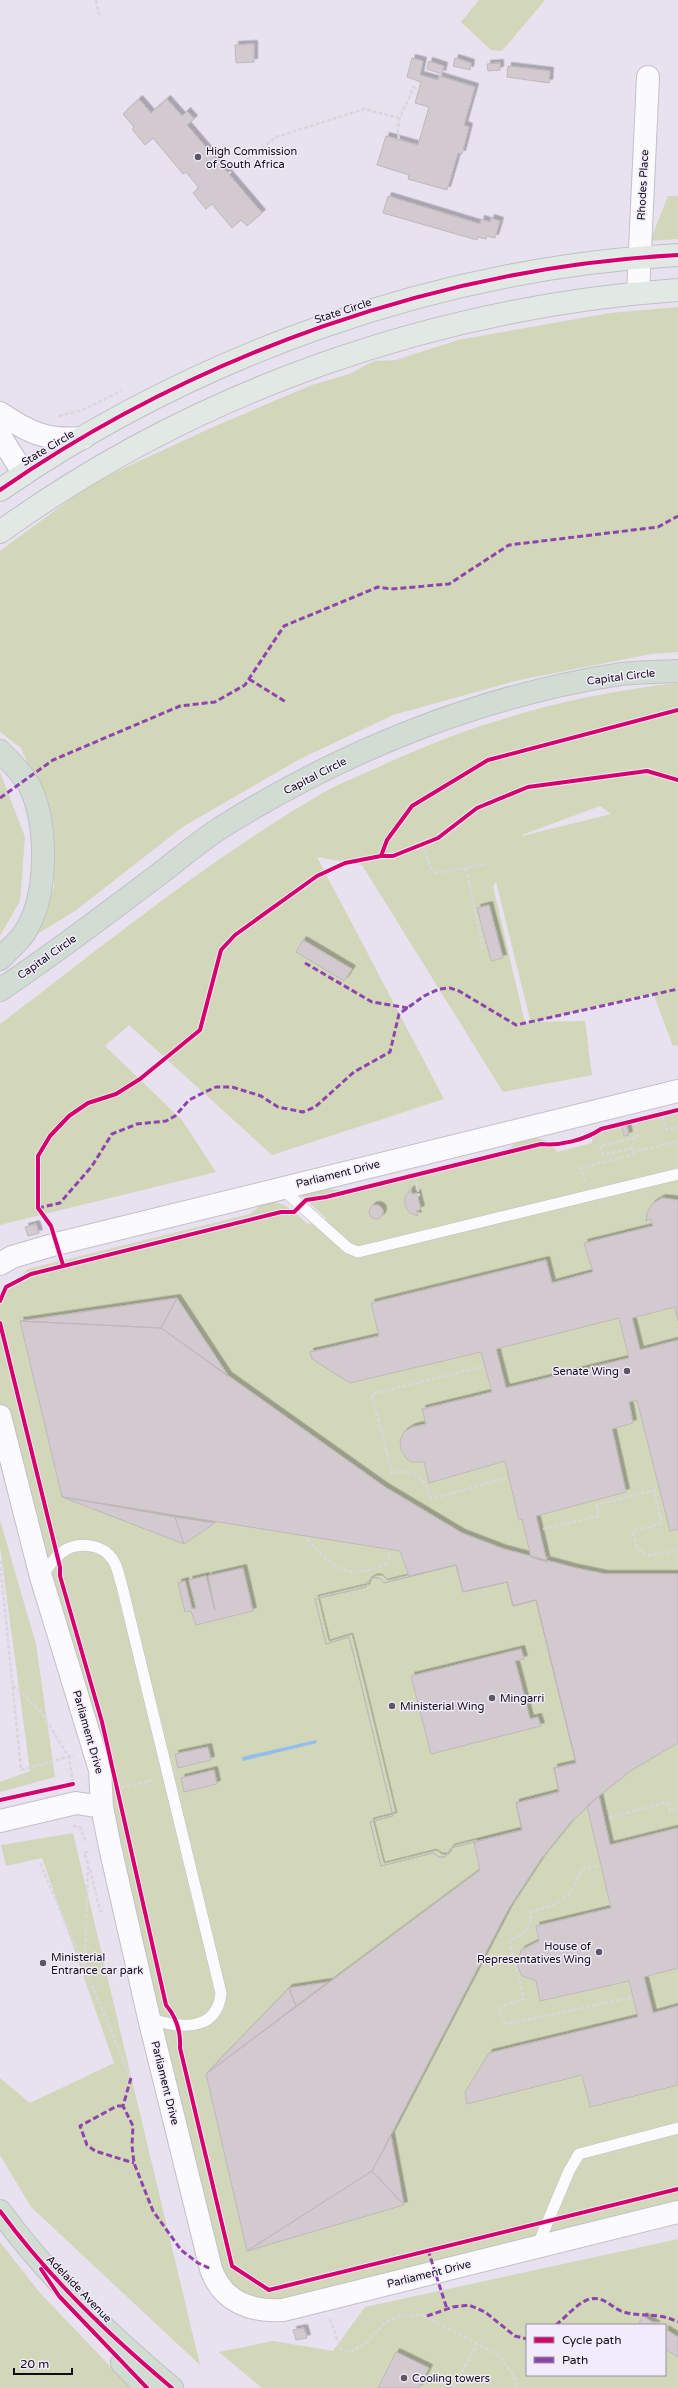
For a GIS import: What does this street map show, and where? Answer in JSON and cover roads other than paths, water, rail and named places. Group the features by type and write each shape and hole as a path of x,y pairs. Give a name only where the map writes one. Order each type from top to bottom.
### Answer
{"highway":[{"name":"Capital Circle","path":"0,990 69,943 221,828 336,764 444,718 500,701 558,686 622,674 678,671"},
{"path":"0,751 24,780 33,794 40,814 42,871 38,902 25,932 0,959"},
{"name":"Adelaide Avenue","path":"0,2211 31,2251 117,2342 172,2388"},
{"path":"31,2251 59,2296 147,2388"}],"main road":[{"name":"State Circle","path":"8,481 82,438 182,386 239,359 314,330 396,304 480,283 565,267 678,255"},
{"path":"0,532 34,509 137,447 219,406 286,377 348,355 444,327 528,308 638,293 678,290"},
{"path":"8,481 34,509"}],"street":[{"name":"Rhodes Place","path":"638,293 648,77"},
{"path":"0,414 41,435 59,440 82,438"},
{"path":"0,436 8,481"},
{"name":"Parliament Drive","path":"0,1264 12,1257 56,1244 678,1091"},
{"name":"Parliament Drive","path":"0,1416 41,1577 110,1802 149,2018 211,2269 216,2282 238,2303 262,2311 283,2310 678,2212"},
{"path":"0,1821 76,1803 110,1802"}],"lane":[{"path":"281,1188 348,1248 358,1252 678,1174"},
{"path":"41,1577 62,1552 78,1545 99,1548 114,1561 122,1586 169,1776 221,1993 219,2002 213,2013 196,2024 170,2025 149,2018"},
{"path":"537,2248 569,2171 579,2154 678,2128"}],"water":[{"path":"316,1740 317,1743 243,1761 242,1757"}],"place":[{"name":"High Commission of South Africa","path":"198,157"},
{"name":"Senate Wing","path":"627,1371"},
{"name":"Mingarri","path":"492,1698"},
{"name":"Ministerial Wing","path":"392,1706"},
{"name":"House of Representatives Wing","path":"599,1952"},
{"name":"Ministerial Entrance car park","path":"43,1963"},
{"name":"Cooling towers","path":"404,2378"}]}
